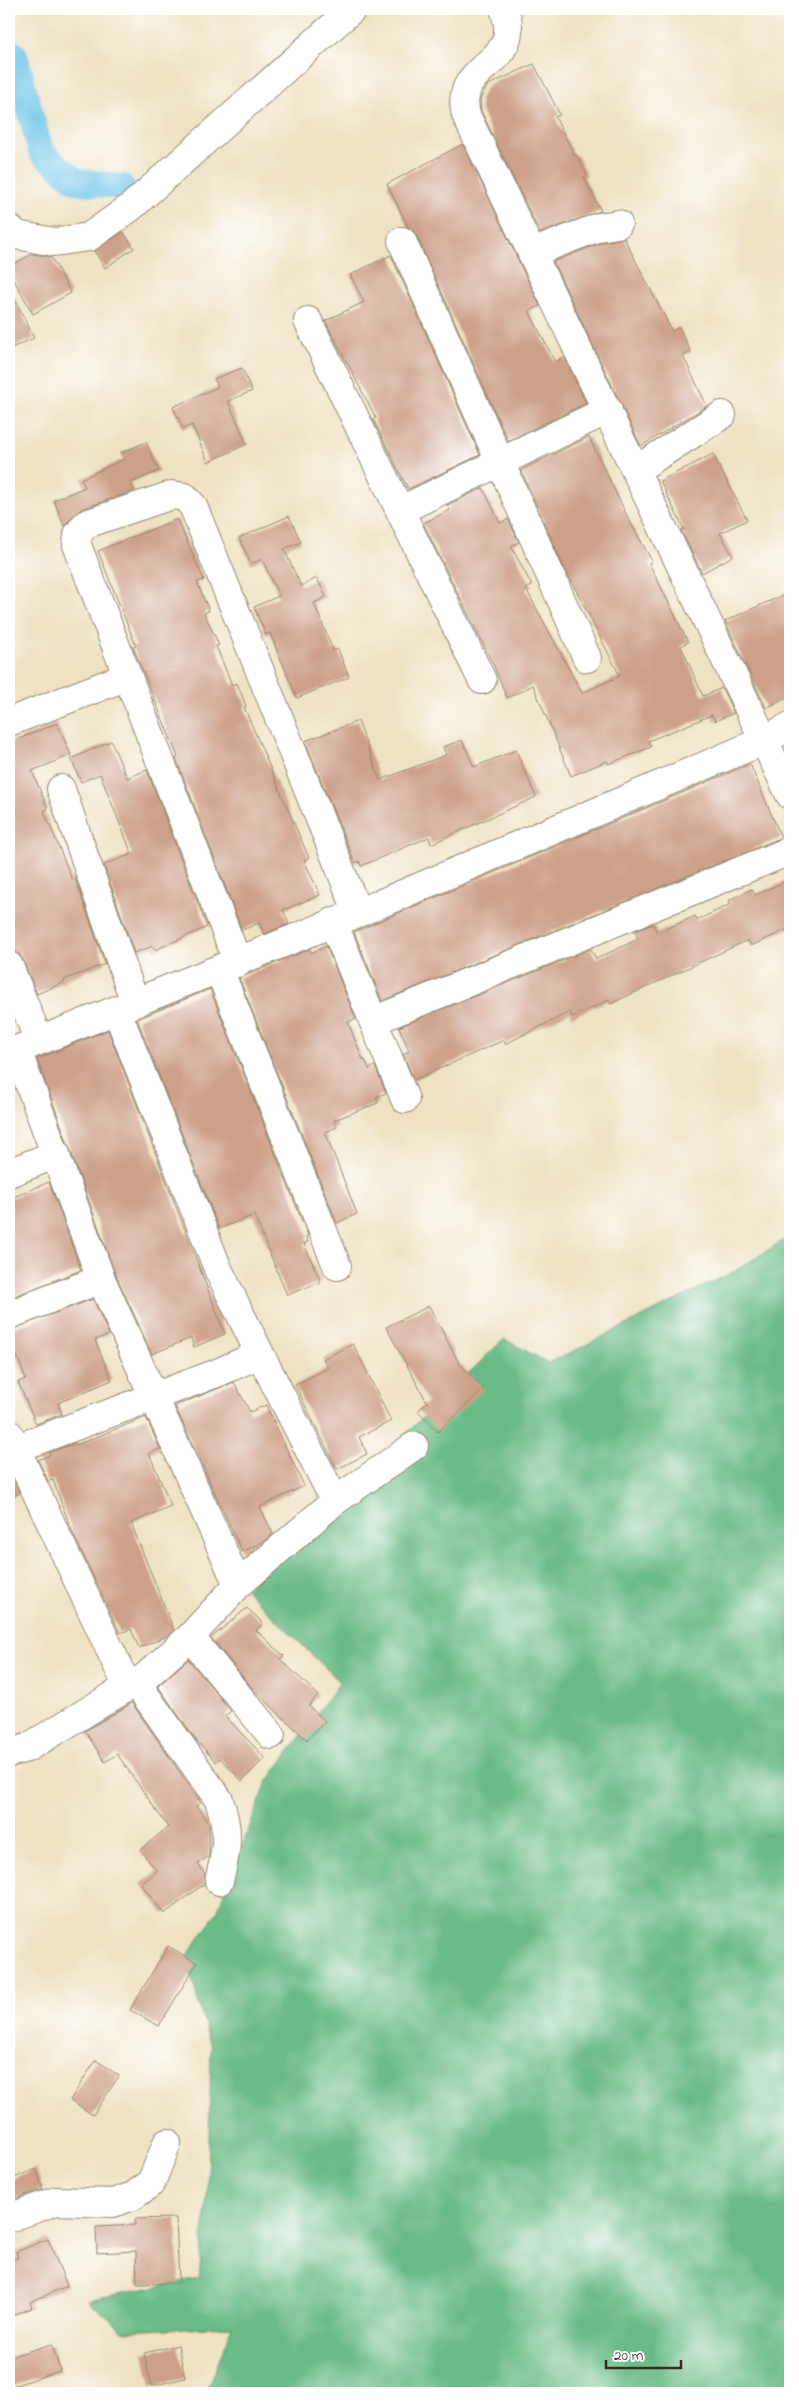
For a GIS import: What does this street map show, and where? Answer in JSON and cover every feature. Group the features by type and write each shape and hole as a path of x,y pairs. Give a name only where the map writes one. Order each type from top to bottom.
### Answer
{"street":[{"path":"9,228 17,235 54,242 89,237 131,207 352,9"},
{"path":"504,9 508,19 509,33 505,47 474,76 467,88 464,104 466,115 637,469 790,795"},
{"path":"532,253 599,227 618,224"},
{"path":"402,241 587,658"},
{"path":"308,321 482,680"},
{"path":"401,510 608,410"},
{"path":"637,469 722,415"},
{"path":"337,1266 228,966 128,676 77,545 78,534 86,524 172,495 185,497 193,506 346,918 373,1021 405,1099"},
{"path":"9,722 128,676"},
{"path":"21,1048 346,918 763,741 790,726"},
{"path":"61,789 126,1007 218,1269 335,1501"},
{"path":"373,1021 787,852 790,849"},
{"path":"9,966 21,1048 56,1154 101,1279 238,1585"},
{"path":"9,1173 56,1154"},
{"path":"9,1315 101,1279"},
{"path":"219,1881 227,1841 226,1820 219,1800 136,1682 127,1680 121,1672 11,1445 154,1398 260,1354"},
{"path":"9,1753 27,1748 144,1678 190,1637 238,1585 335,1501 414,1446"},
{"path":"190,1637 271,1735"},
{"path":"9,2218 56,2201 113,2203 133,2196 151,2183 167,2142"}],"green space":[{"path":"790,1236 790,2393 174,2393 207,2389 233,2326 123,2331 88,2300 199,2278 208,2185 211,2047 186,1958 217,1912 267,1782 340,1682 245,1589 504,1339 549,1363 735,1271"}],"building":[{"path":"534,64 560,115 555,117 587,175 584,177 601,211 540,233 481,111 480,99 488,85"},
{"path":"463,144 540,306 529,311 555,362 564,357 586,403 508,441 416,235 408,227 387,184"},
{"path":"123,232 134,248 105,268 94,251"},
{"path":"624,238 672,331 679,327 691,352 683,356 707,406 641,446 553,262 603,242"},
{"path":"32,254 51,257 71,293 33,314 9,271 9,267"},
{"path":"391,255 480,455 408,489 373,419 376,418 325,321 364,302 350,275"},
{"path":"9,287 34,338 9,349"},
{"path":"242,368 252,391 228,401 247,444 208,462 192,425 183,429 173,407 218,387 214,379"},
{"path":"589,437 628,518 652,561 649,563 688,642 681,646 703,696 722,688 734,713 715,721 712,715 648,741 651,747 608,764 607,761 571,776 533,685 507,698 494,666 423,523 450,510 447,505 483,488 500,523 508,519 519,542 511,546 532,586 526,589 582,693 620,676 562,563 521,470"},
{"path":"146,442 159,471 130,483 134,491 81,509 64,526 54,500 85,487 81,479 124,459 121,453"},
{"path":"713,454 747,520 720,533 733,556 702,573 681,530 684,529 660,481"},
{"path":"289,516 301,542 284,549 301,586 317,578 326,597 314,603 333,651 338,649 349,677 297,698 270,633 266,635 254,607 279,596 262,559 251,564 239,538"},
{"path":"177,519 204,580 197,582 209,611 204,613 219,645 216,646 232,685 237,683 246,706 244,707 309,858 304,860 320,895 283,910 289,924 264,934 259,923 242,930 176,758 178,757 133,647 136,646 98,551"},
{"path":"790,592 790,696 766,708 725,621"},
{"path":"358,721 380,780 446,755 443,747 462,740 474,767 516,750 536,797 431,844 429,837 361,866 359,861 355,863 305,741"},
{"path":"57,723 71,755 32,771 48,809 44,811 72,879 75,878 105,964 64,980 65,982 37,994 23,960 18,953 9,950 9,743"},
{"path":"111,741 127,778 147,770 207,927 155,950 153,946 134,953 104,865 132,854 100,774 81,782 71,759"},
{"path":"750,764 781,837 778,839 382,1001 354,932"},
{"path":"790,879 790,928 751,946 748,940 610,1004 609,1000 572,1017 570,1012 505,1044 504,1040 414,1080 403,1054 409,1051 399,1027 591,949 596,959 638,939 635,931 653,924 657,933 695,916 697,920 731,904 729,900 752,889 755,895"},
{"path":"326,946 356,1019 348,1022 363,1060 365,1060 369,1069 375,1066 386,1093 376,1097 378,1103 334,1120 337,1127 325,1132 357,1214 337,1223 239,978 310,949 311,953"},
{"path":"210,989 308,1236 306,1237 308,1242 304,1244 321,1282 287,1295 254,1215 219,1229 137,1019"},
{"path":"108,1030 225,1334 194,1347 191,1338 152,1354 115,1273 37,1059"},
{"path":"49,1182 81,1270 9,1298 9,1199"},
{"path":"93,1299 109,1335 95,1340 112,1380 58,1403 62,1414 36,1424 18,1382 26,1379 9,1336 9,1330"},
{"path":"429,1306 459,1363 484,1389 438,1432 418,1411 427,1402 386,1327"},
{"path":"353,1344 391,1421 359,1437 367,1454 337,1469 295,1385 328,1368 323,1359"},
{"path":"234,1382 250,1412 266,1405 304,1486 260,1507 273,1534 266,1540 242,1552 175,1406"},
{"path":"146,1417 160,1449 149,1453 171,1506 131,1523 174,1630 167,1636 139,1648 131,1629 120,1633 71,1529 53,1480 48,1481 38,1460 50,1455 49,1453 75,1443 76,1445"},
{"path":"9,1471 20,1493 9,1498"},
{"path":"247,1608 263,1623 256,1630 284,1656 280,1659 318,1695 309,1706 325,1721 307,1740 253,1689 211,1638"},
{"path":"188,1659 231,1711 225,1716 265,1758 242,1781 220,1758 216,1762 195,1739 158,1686"},
{"path":"132,1703 201,1803 196,1806 209,1824 209,1856 198,1864 205,1874 204,1884 164,1914 141,1884 157,1871 140,1850 168,1827 117,1754 105,1762 85,1731"},
{"path":"168,1946 197,1963 159,2026 130,2010"},
{"path":"96,2060 119,2076 93,2115 70,2100"},
{"path":"36,2169 43,2189 9,2201 9,2180"},
{"path":"176,2218 179,2283 137,2284 136,2251 97,2253 96,2227 135,2225 135,2219"},
{"path":"48,2239 67,2286 30,2302 32,2308 9,2316 9,2252 11,2251 14,2259 18,2258 16,2252"},
{"path":"52,2344 60,2371 9,2387 9,2357"},
{"path":"178,2345 185,2378 151,2386 144,2353"}],"waterway":[{"path":"9,51 15,55 41,152 76,181 122,187"}]}
